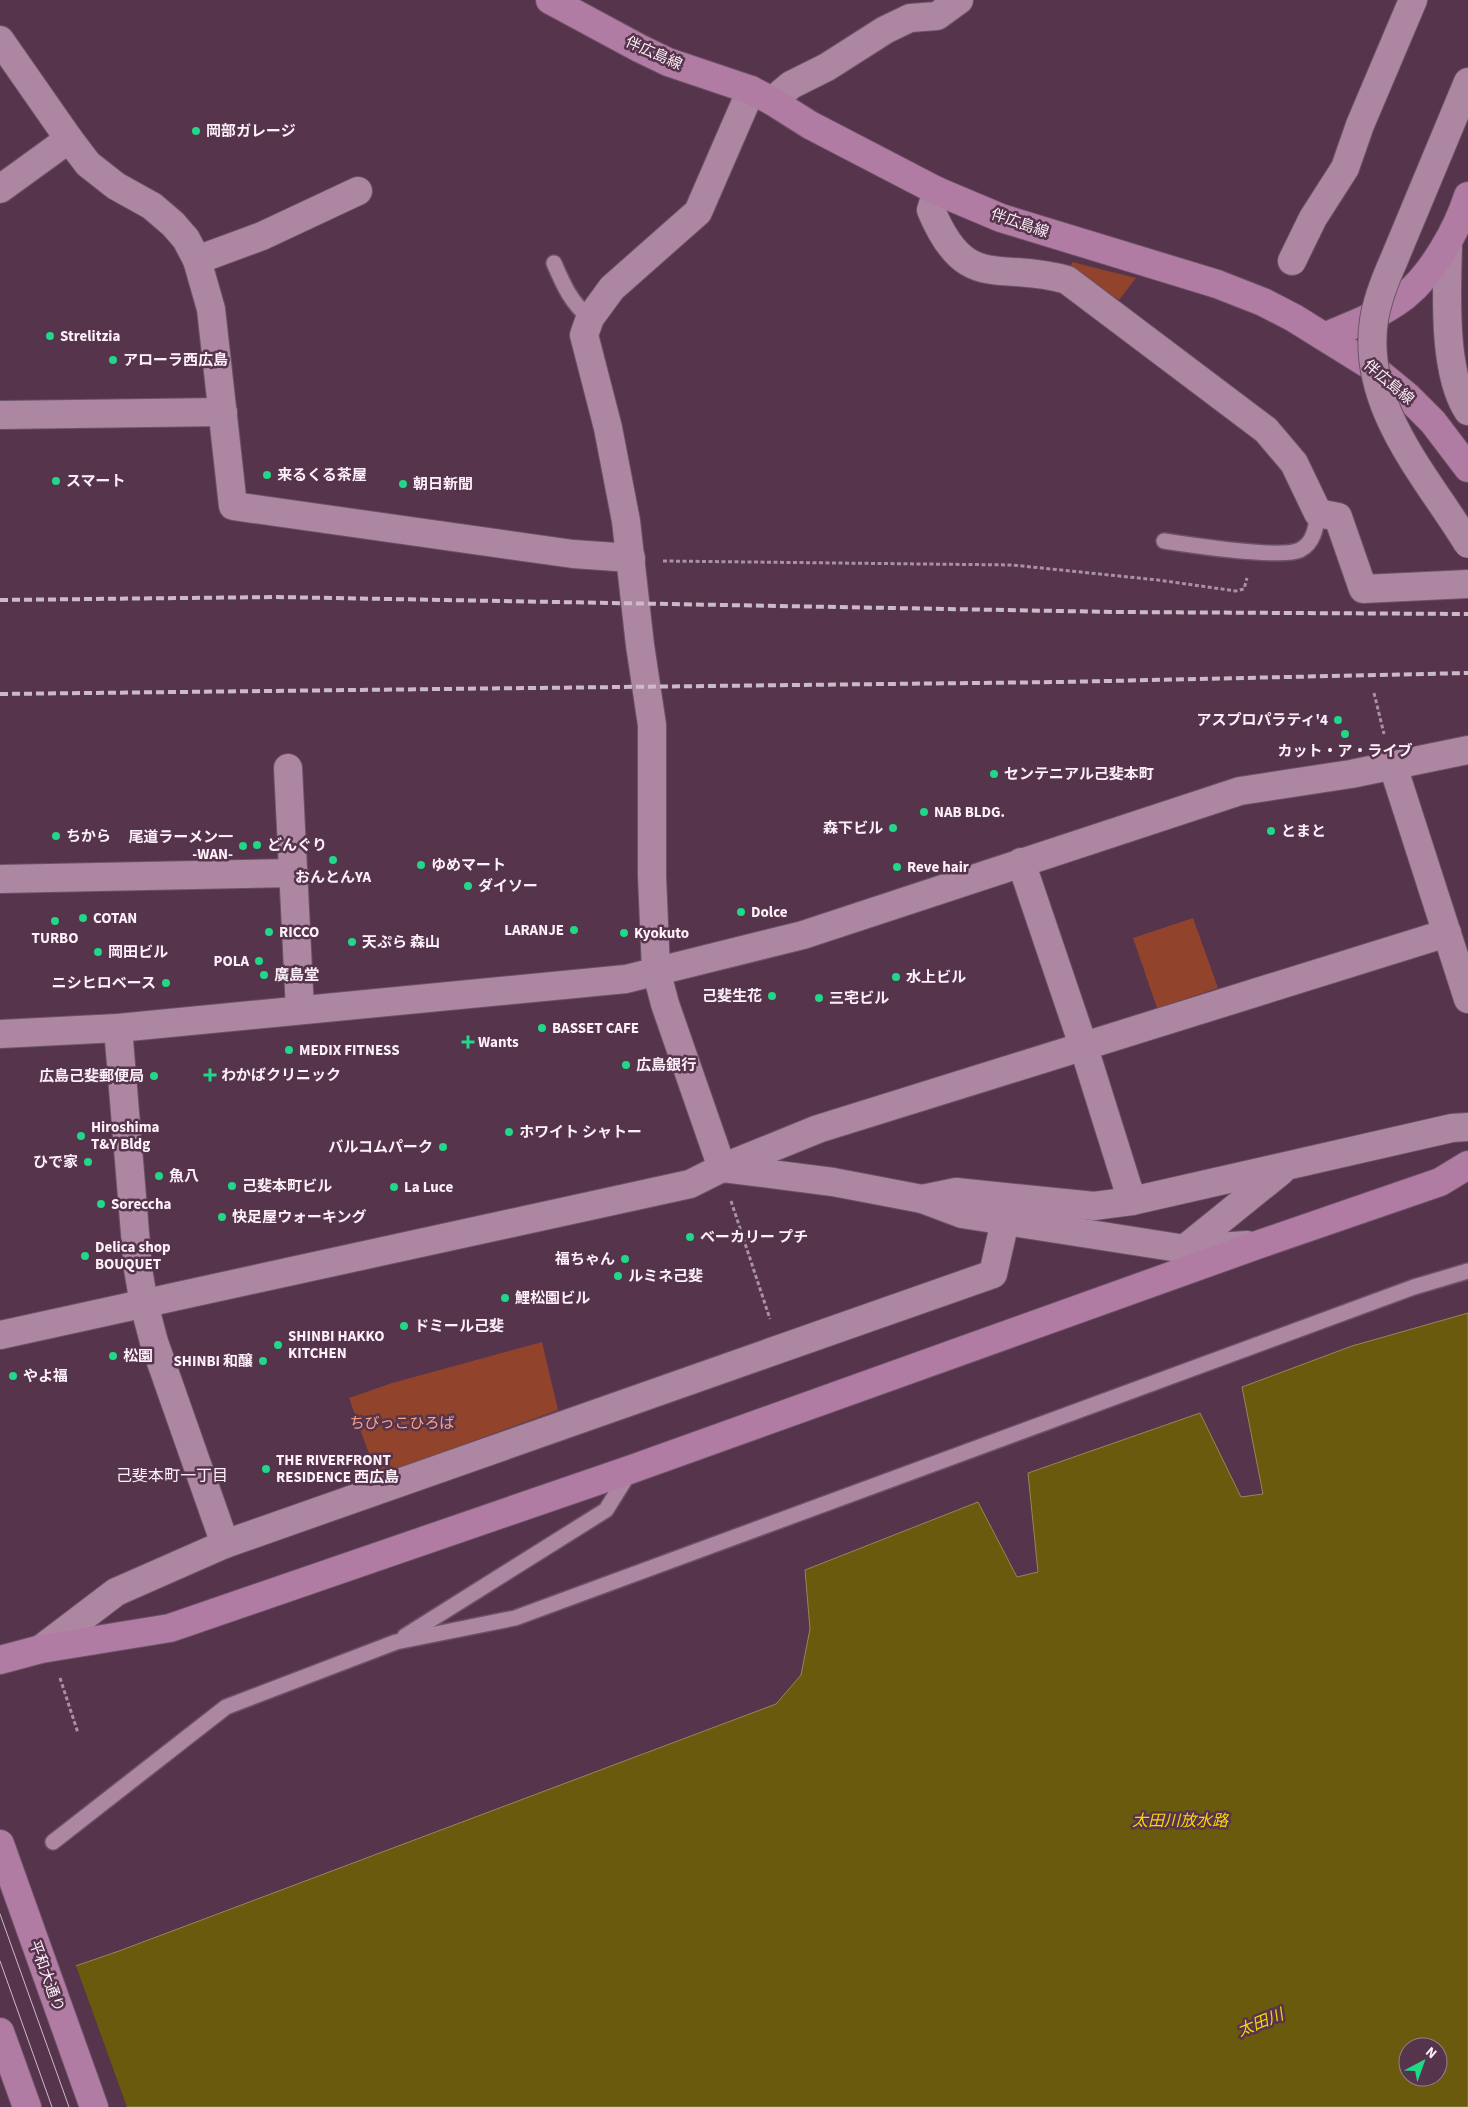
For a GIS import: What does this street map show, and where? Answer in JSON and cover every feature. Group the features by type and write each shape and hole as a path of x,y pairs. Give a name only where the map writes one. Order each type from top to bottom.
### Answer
{"street":[{"name":"伴広島線","path":"550,0 668,62 761,96 810,125 937,190 1002,218 1217,284 1263,302 1326,336 1368,364 1407,396 1433,422 1468,468"},
{"path":"722,1168 665,1004 656,970 652,876 652,725 640,645 626,521 608,428 584,335 590,318 612,288 698,212 761,96 791,85 827,67 885,30 910,18 938,16 959,0"},
{"path":"1292,261 1312,218 1345,168 1360,125 1413,0"},
{"path":"0,40 88,164 116,186 152,206 173,224 186,239 197,260 210,309 233,506 573,554 631,558"},
{"path":"1468,82 1393,262 1378,301 1373,328 1373,355 1379,390 1386,409 1411,459 1468,544"},
{"path":"0,189 69,139"},
{"path":"937,190 931,210 940,232 953,250 967,263 983,269 1050,275 1067,280 1266,430 1294,462 1318,513 1338,517 1363,588 1468,584"},
{"path":"197,260 262,236 358,191"},
{"path":"1326,336 1366,320 1405,296 1448,243 1468,196"},
{"path":"1448,243 1449,341 1453,371 1464,405 1468,411"},
{"path":"0,415 223,412"},
{"path":"0,1034 118,1028 626,979 803,935 1240,791 1390,754 1468,750"},
{"path":"1390,754 1468,999"},
{"path":"288,768 300,1010"},
{"path":"1020,862 1084,1048 1132,1201"},
{"path":"0,879 294,873"},
{"path":"0,1334 690,1184 722,1168 818,1129 1084,1048 1447,933"},
{"path":"118,1028 138,1270 144,1304 154,1342 225,1544"},
{"path":"922,1199 956,1192 1094,1206 1132,1201 1452,1128 1468,1127"},
{"path":"0,1660 41,1649 170,1628 632,1469 1260,1244 1440,1182 1468,1165"},
{"path":"1134,1290 1286,1167"},
{"path":"722,1168 833,1182 922,1199 962,1214 1186,1249 1260,1244"},
{"path":"41,1649 116,1592 225,1544 993,1274 1005,1221"},
{"name":"平和大通り","path":"0,1844 94,2107"},
{"path":"0,2032 27,2107"}],"lane":[{"path":"554,263 579,310 590,318"},
{"path":"1164,542 1286,553 1299,550 1308,544 1316,530 1318,513"},
{"path":"53,1842 226,1707 396,1642 516,1618 1405,1290 1468,1271"},
{"path":"396,1642 606,1510 632,1469"}],"path":[{"path":"657,562 1012,565 1158,580 1236,592 1244,589 1252,551"},
{"path":"1374,693 1390,754"},
{"path":"730,1201 781,1349"},
{"path":"62,1685 78,1733"}],"green space":[{"path":"1072,262 1136,278 1119,300 1071,266"},
{"path":"1193,918 1218,988 1157,1008 1133,938"},
{"name":"ちびっこひろば","path":"542,1342 558,1410 377,1476 349,1398 392,1383"}],"water":[{"name":"太田川放水路","path":"1468,1313 1468,2107 0,2107 0,1992 119,1951 776,1704 801,1675 810,1629 805,1570 978,1502 1017,1577 1038,1572 1028,1473 1200,1413 1241,1497 1263,1494 1242,1387 1352,1346"}],"pier":[{"path":"75,1963 127,2107 0,2107 0,1989"}],"tram line":[{"path":"0,1914 69,2107"},
{"path":"0,1961 52,2107"}],"railway":[{"path":"0,600 276,597 1115,612 1468,614"},
{"path":"0,694 1062,682 1468,673"}],"place":[{"name":"岡部ガレージ","path":"196,131"},
{"name":"Strelitzia","path":"50,336"},
{"name":"アローラ西広島","path":"113,360"},
{"name":"来るくる茶屋","path":"267,475"},
{"name":"スマート","path":"56,481"},
{"name":"朝日新聞","path":"403,484"},
{"name":"アスプロパラティ'4","path":"1338,720"},
{"name":"カット・ア・ライブ","path":"1345,734"},
{"name":"センテニアル己斐本町","path":"994,774"},
{"name":"NAB BLDG.","path":"924,812"},
{"name":"森下ビル","path":"893,828"},
{"name":"とまと","path":"1271,831"},
{"name":"ちから","path":"56,836"},
{"name":"どんぐり","path":"257,845"},
{"name":"尾道ラーメン一 -WAN-","path":"243,846"},
{"name":"おんとんYA","path":"333,860"},
{"name":"ゆめマート","path":"421,865"},
{"name":"Reve hair","path":"897,867"},
{"name":"ダイソー","path":"468,886"},
{"name":"Dolce","path":"741,912"},
{"name":"COTAN","path":"83,918"},
{"name":"TURBO","path":"55,921"},
{"name":"LARANJE","path":"574,930"},
{"name":"RICCO","path":"269,932"},
{"name":"Kyokuto","path":"624,933"},
{"name":"天ぷら 森山","path":"352,942"},
{"name":"岡田ビル","path":"98,952"},
{"name":"POLA","path":"259,961"},
{"name":"廣島堂","path":"264,975"},
{"name":"水上ビル","path":"896,977"},
{"name":"ニシヒロベース","path":"166,983"},
{"name":"己斐生花","path":"772,996"},
{"name":"三宅ビル","path":"819,998"},
{"name":"BASSET CAFE","path":"542,1028"},
{"name":"Wants","path":"468,1042"},
{"name":"MEDIX FITNESS","path":"289,1050"},
{"name":"広島銀行","path":"626,1065"},
{"name":"わかばクリニック","path":"210,1075"},
{"name":"広島己斐郵便局","path":"154,1076"},
{"name":"ホワイト シャトー","path":"509,1132"},
{"name":"Hiroshima T&Y Bldg","path":"81,1136"},
{"name":"バルコムパーク","path":"443,1147"},
{"name":"ひで家","path":"88,1162"},
{"name":"魚八","path":"159,1176"},
{"name":"己斐本町ビル","path":"232,1186"},
{"name":"La Luce","path":"394,1187"},
{"name":"Soreccha","path":"101,1204"},
{"name":"快足屋ウォーキング","path":"222,1217"},
{"name":"ベーカリー プチ","path":"690,1237"},
{"name":"Delica shop BOUQUET","path":"85,1256"},
{"name":"福ちゃん","path":"625,1259"},
{"name":"ルミネ己斐","path":"618,1276"},
{"name":"鯉松園ビル","path":"505,1298"},
{"name":"ドミール己斐","path":"404,1326"},
{"name":"SHINBI HAKKO KITCHEN","path":"278,1345"},
{"name":"松園","path":"113,1356"},
{"name":"SHINBI 和醸","path":"263,1361"},
{"name":"やよ福","path":"13,1376"},
{"name":"THE RIVERFRONT RESIDENCE 西広島","path":"266,1469"}],"district":[{"name":"己斐本町一丁目","path":"172,1475"}],"water label":[{"name":"太田川","path":"1260,2022"}]}
